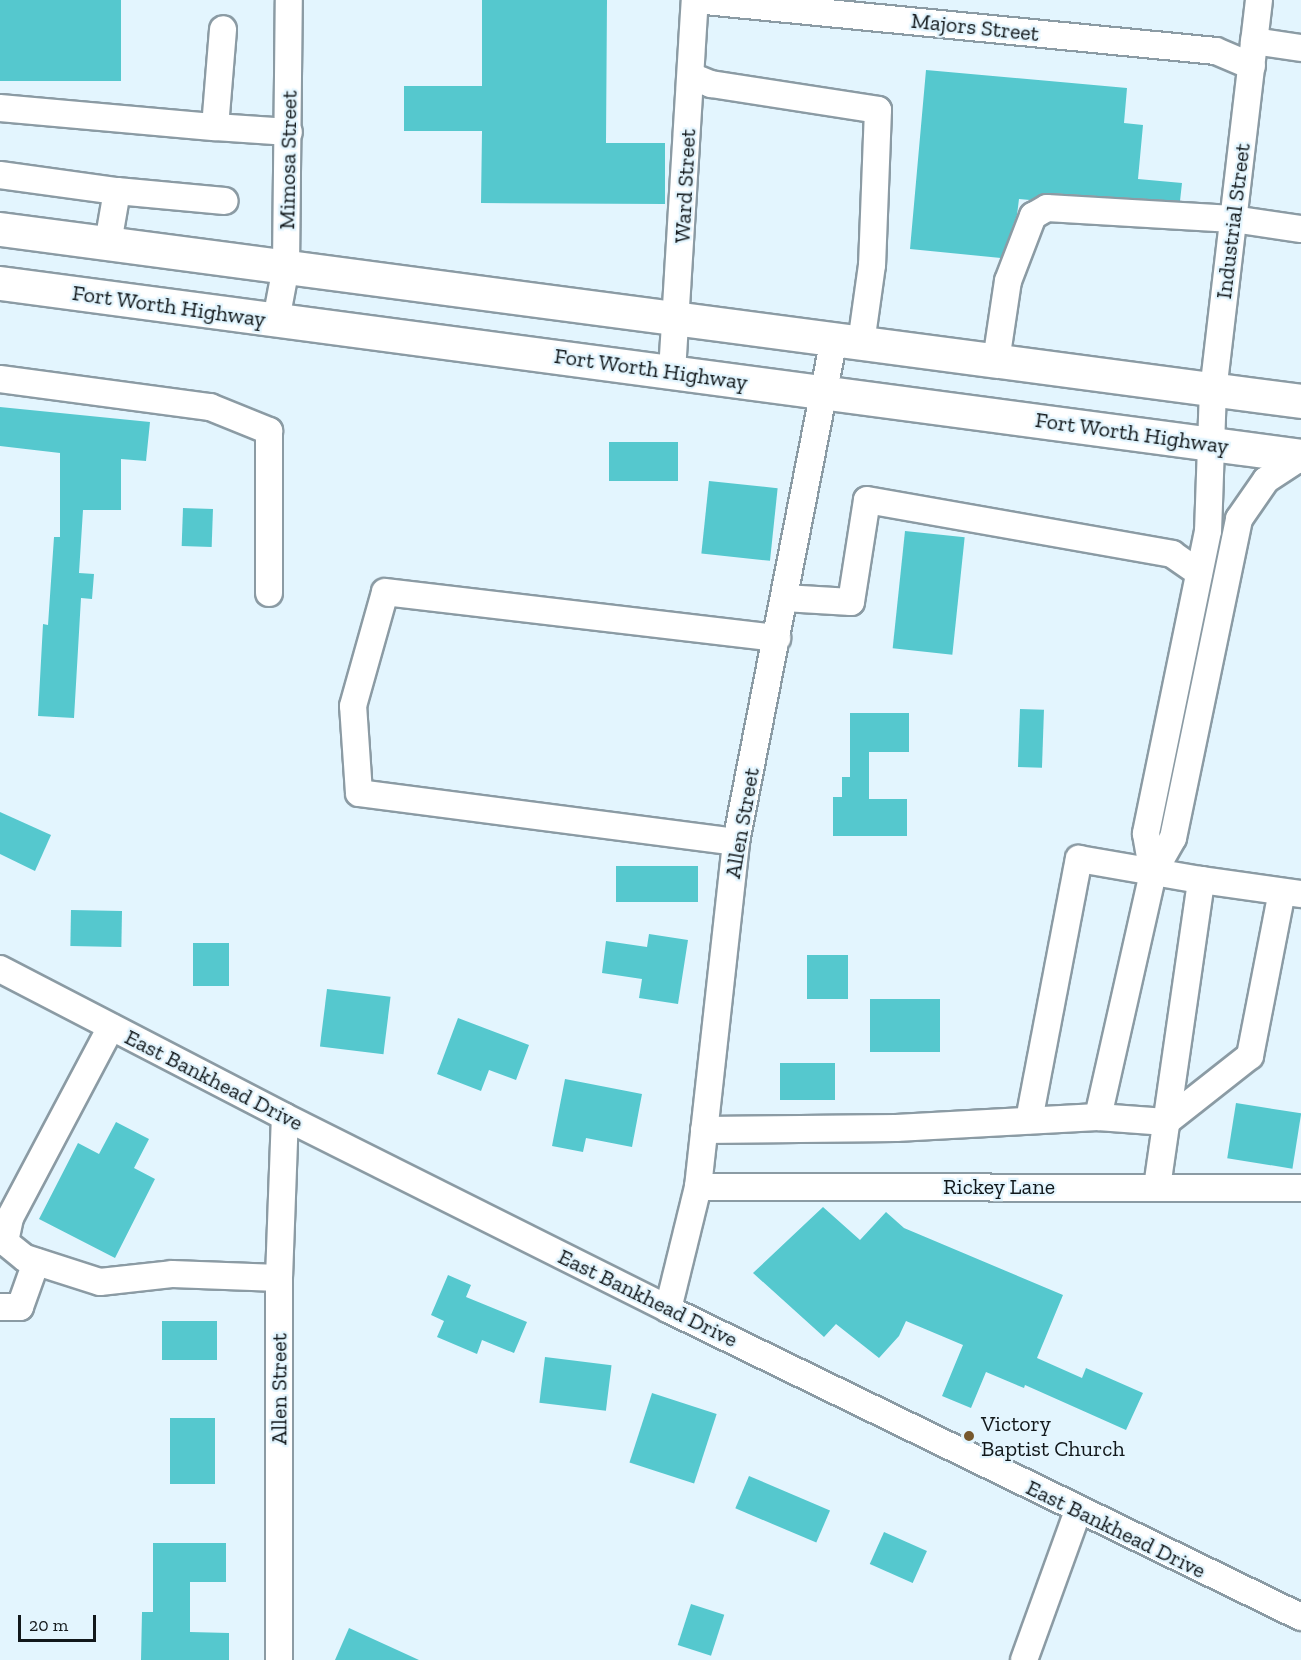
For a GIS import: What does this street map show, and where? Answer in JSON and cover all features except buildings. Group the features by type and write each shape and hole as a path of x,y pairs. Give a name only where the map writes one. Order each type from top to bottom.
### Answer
{"main road":[{"path":"0,229 1301,401"},
{"name":"Fort Worth Highway","path":"0,283 1301,456"}],"street":[{"name":"Mimosa Street","path":"276,320 286,267 290,0"},
{"name":"Majors Street","path":"696,0 1253,54 1301,48"},
{"name":"Ward Street","path":"672,372 678,319 696,0"},
{"name":"Industrial Street","path":"1153,873 1146,834 1208,531 1209,443 1213,389 1259,0"},
{"path":"215,127 223,29"},
{"name":"Allen Street","path":"668,1309 698,1187 736,842 826,392 848,341 872,265 878,110 711,84 691,76"},
{"path":"0,108 289,132"},
{"path":"0,175 117,191 225,201"},
{"path":"108,243 117,191"},
{"path":"996,361 1008,281 1033,216 1040,212 1064,207 1233,219 1301,229"},
{"path":"0,379 210,407 269,431 269,593"},
{"path":"1098,1117 1153,873 1173,838 1239,519 1266,480 1301,456"},
{"path":"784,598 851,602 867,500 1172,554 1199,573"},
{"path":"736,842 360,793 353,706 384,592 777,638"},
{"path":"704,1130 896,1128 1098,1117 1166,1122 1250,1056 1292,893 1153,873 1079,859 1029,1120"},
{"path":"1157,1187 1201,880"},
{"name":"East Bankhead Drive","path":"0,969 285,1117 668,1309 1078,1511 1301,1617"},
{"path":"111,1027 4,1230 5,1242 36,1262 100,1282 172,1274 279,1278"},
{"name":"Allen Street","path":"279,1660 279,1278 285,1117"},
{"name":"Rickey Lane","path":"698,1187 1301,1188"},
{"path":"0,1307 20,1307 36,1262"},
{"path":"1024,1660 1078,1511"}],"place":[{"name":"Victory Baptist Church","path":"969,1436"}]}
